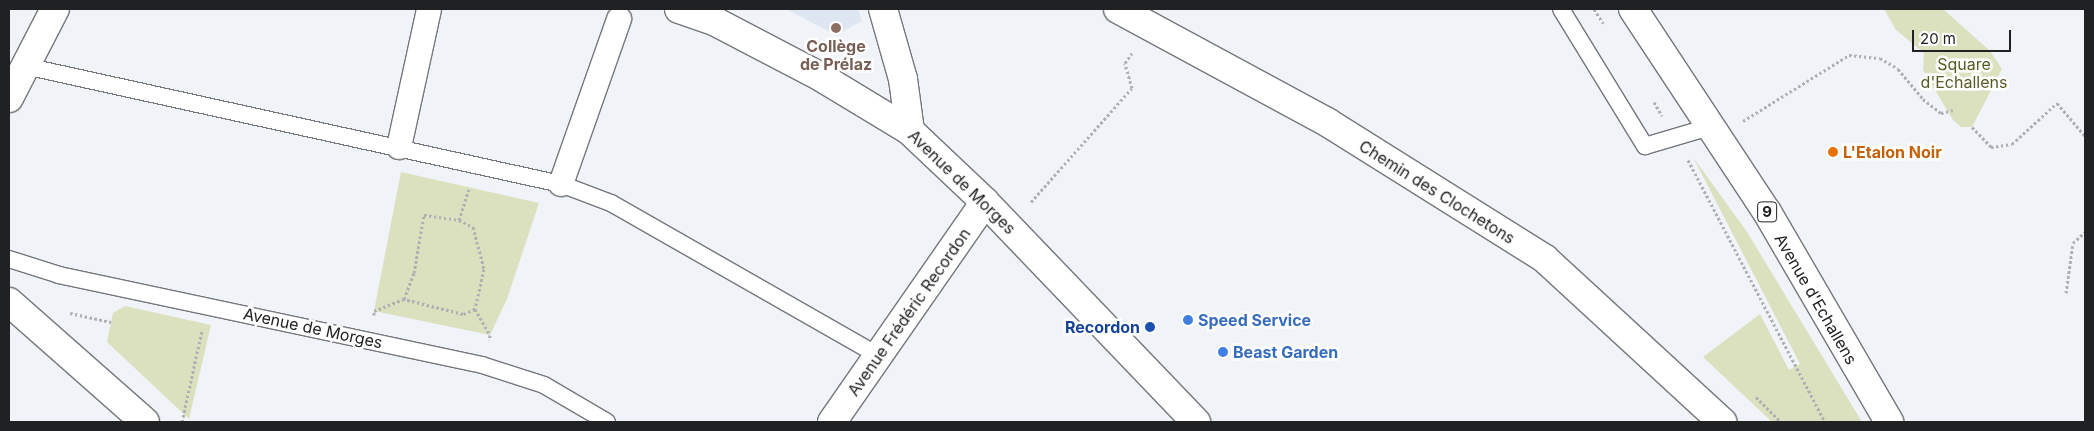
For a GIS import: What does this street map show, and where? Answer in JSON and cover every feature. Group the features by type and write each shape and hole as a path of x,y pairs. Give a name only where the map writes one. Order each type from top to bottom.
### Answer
{"street":[{"path":"9,98 55,9"},
{"path":"399,147 429,9"},
{"name":"Avenue de Morges","path":"679,9 716,22 821,77 910,130 985,202 1196,422"},
{"path":"883,9 903,79 910,130"},
{"name":"Chemin des Clochetons","path":"1118,9 1327,122 1545,259 1722,422"},
{"name":"Avenue d'Echallens","path":"1632,9 1767,212 1889,422"},
{"path":"561,184 619,19"},
{"name":"Avenue Frédéric Recordon","path":"832,422 985,202"},
{"path":"9,302 144,422"}],"lane":[{"path":"1561,9 1645,146 1709,127"},
{"path":"26,66 561,184 611,203 878,355"},
{"name":"Avenue de Morges","path":"9,259 59,275 482,365 544,385 607,422"}],"path":[{"path":"1594,9 1605,26"},
{"path":"1030,202 1132,88 1124,63 1136,48"},
{"path":"1741,122 1849,54 1880,58 1898,69 1923,99 1941,113 1953,110"},
{"path":"1651,97 1724,222 1785,347 1825,422"},
{"path":"1972,127 1990,147 2012,144 2057,103 2085,136"},
{"path":"459,220 471,180"},
{"path":"404,298 414,273 424,215 459,220 473,227 484,269 475,309 490,335"},
{"path":"2066,293 2073,243 2085,232"},
{"path":"374,311 404,298 463,314 475,309"},
{"path":"182,422 207,305"},
{"path":"1779,351 1785,347"},
{"path":"1756,396 1781,422"}],"shaded area":[{"name":"Collège de Prélaz","path":"786,9 858,9 862,21 836,35"}],"green space":[{"name":"Square d'Echallens","path":"1884,9 1943,9 1990,51 2002,69 1972,127 1961,127 1953,120 1923,70 1924,53 1896,30"},
{"path":"1693,157 1747,232 1862,422 1772,422 1703,357 1760,314 1789,370 1800,364"},
{"path":"401,172 539,203 507,299 490,335 374,311"},
{"path":"125,306 211,325 189,419 107,342 113,313"}],"place":[{"name":"Collège de Prélaz","path":"836,28"},
{"name":"L'Etalon Noir","path":"1833,152"},
{"name":"Speed Service","path":"1188,320"},
{"name":"Recordon","path":"1150,327"},
{"name":"Beast Garden","path":"1223,352"}]}
